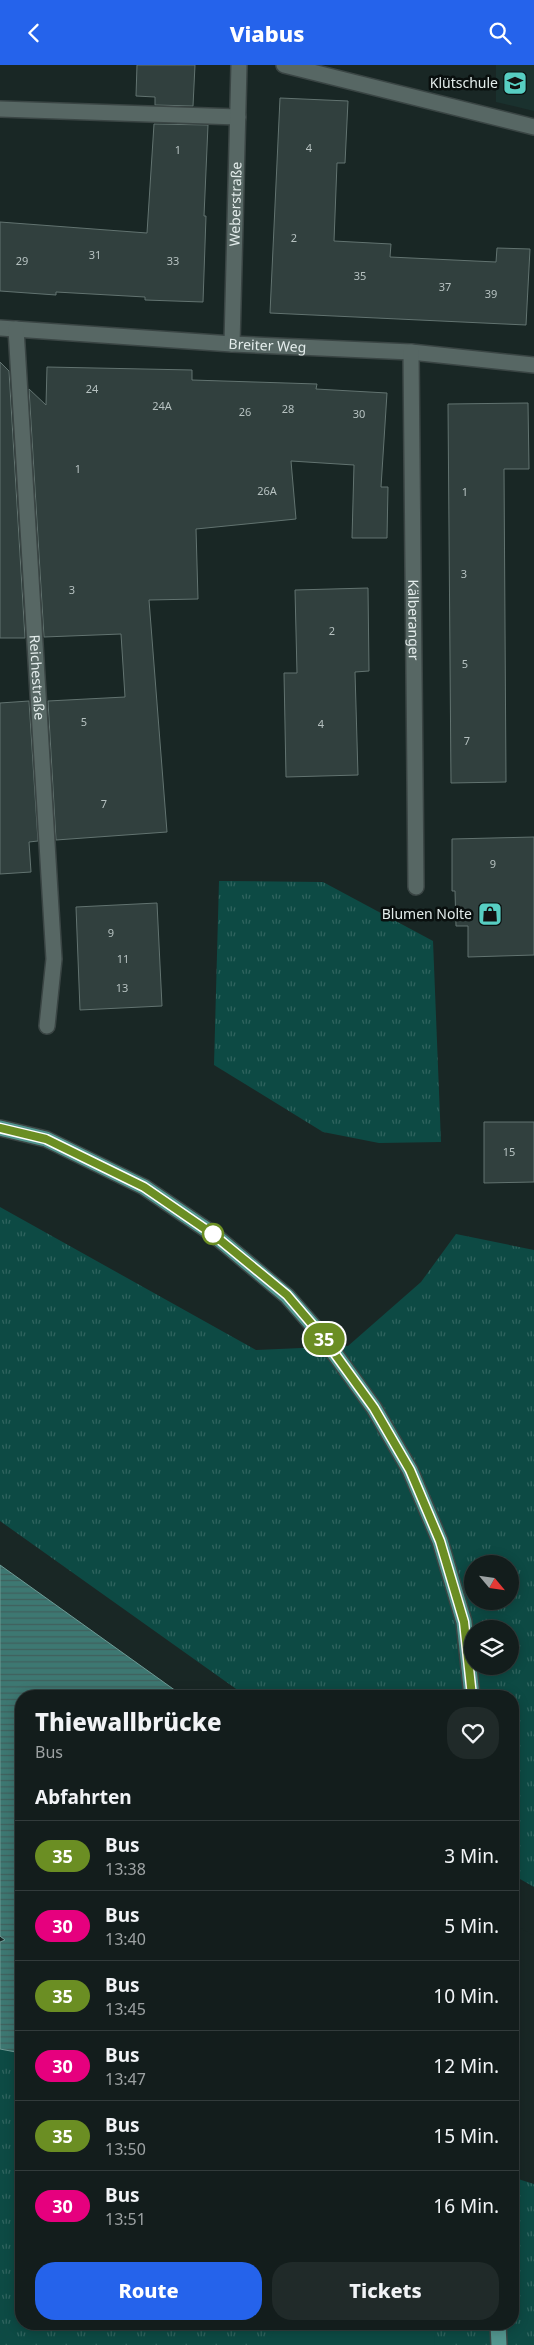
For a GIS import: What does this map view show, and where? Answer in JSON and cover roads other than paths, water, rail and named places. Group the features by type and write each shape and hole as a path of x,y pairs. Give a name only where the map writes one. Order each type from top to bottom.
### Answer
{"main road":[{"path":"0,1128 46,1139 144,1187 214,1235 287,1295 322,1336 374,1408 410,1470 440,1541 464,1622 471,1690"},
{"path":"498,2330 499,2345"}],"street":[{"name":"Weberstraße","path":"232,344 239,65"},
{"path":"284,65 534,127"},
{"path":"0,109 238,117"},
{"name":"Breiter Weg","path":"0,328 232,344 411,352 534,365"},
{"name":"Reichestraße","path":"16,329 54,959 47,1025"},
{"name":"Kälberanger","path":"411,352 416,887"}],"place":[{"name":"Klütschule","path":"515,83"},
{"name":"Blumen Nolte","path":"490,914"}]}
